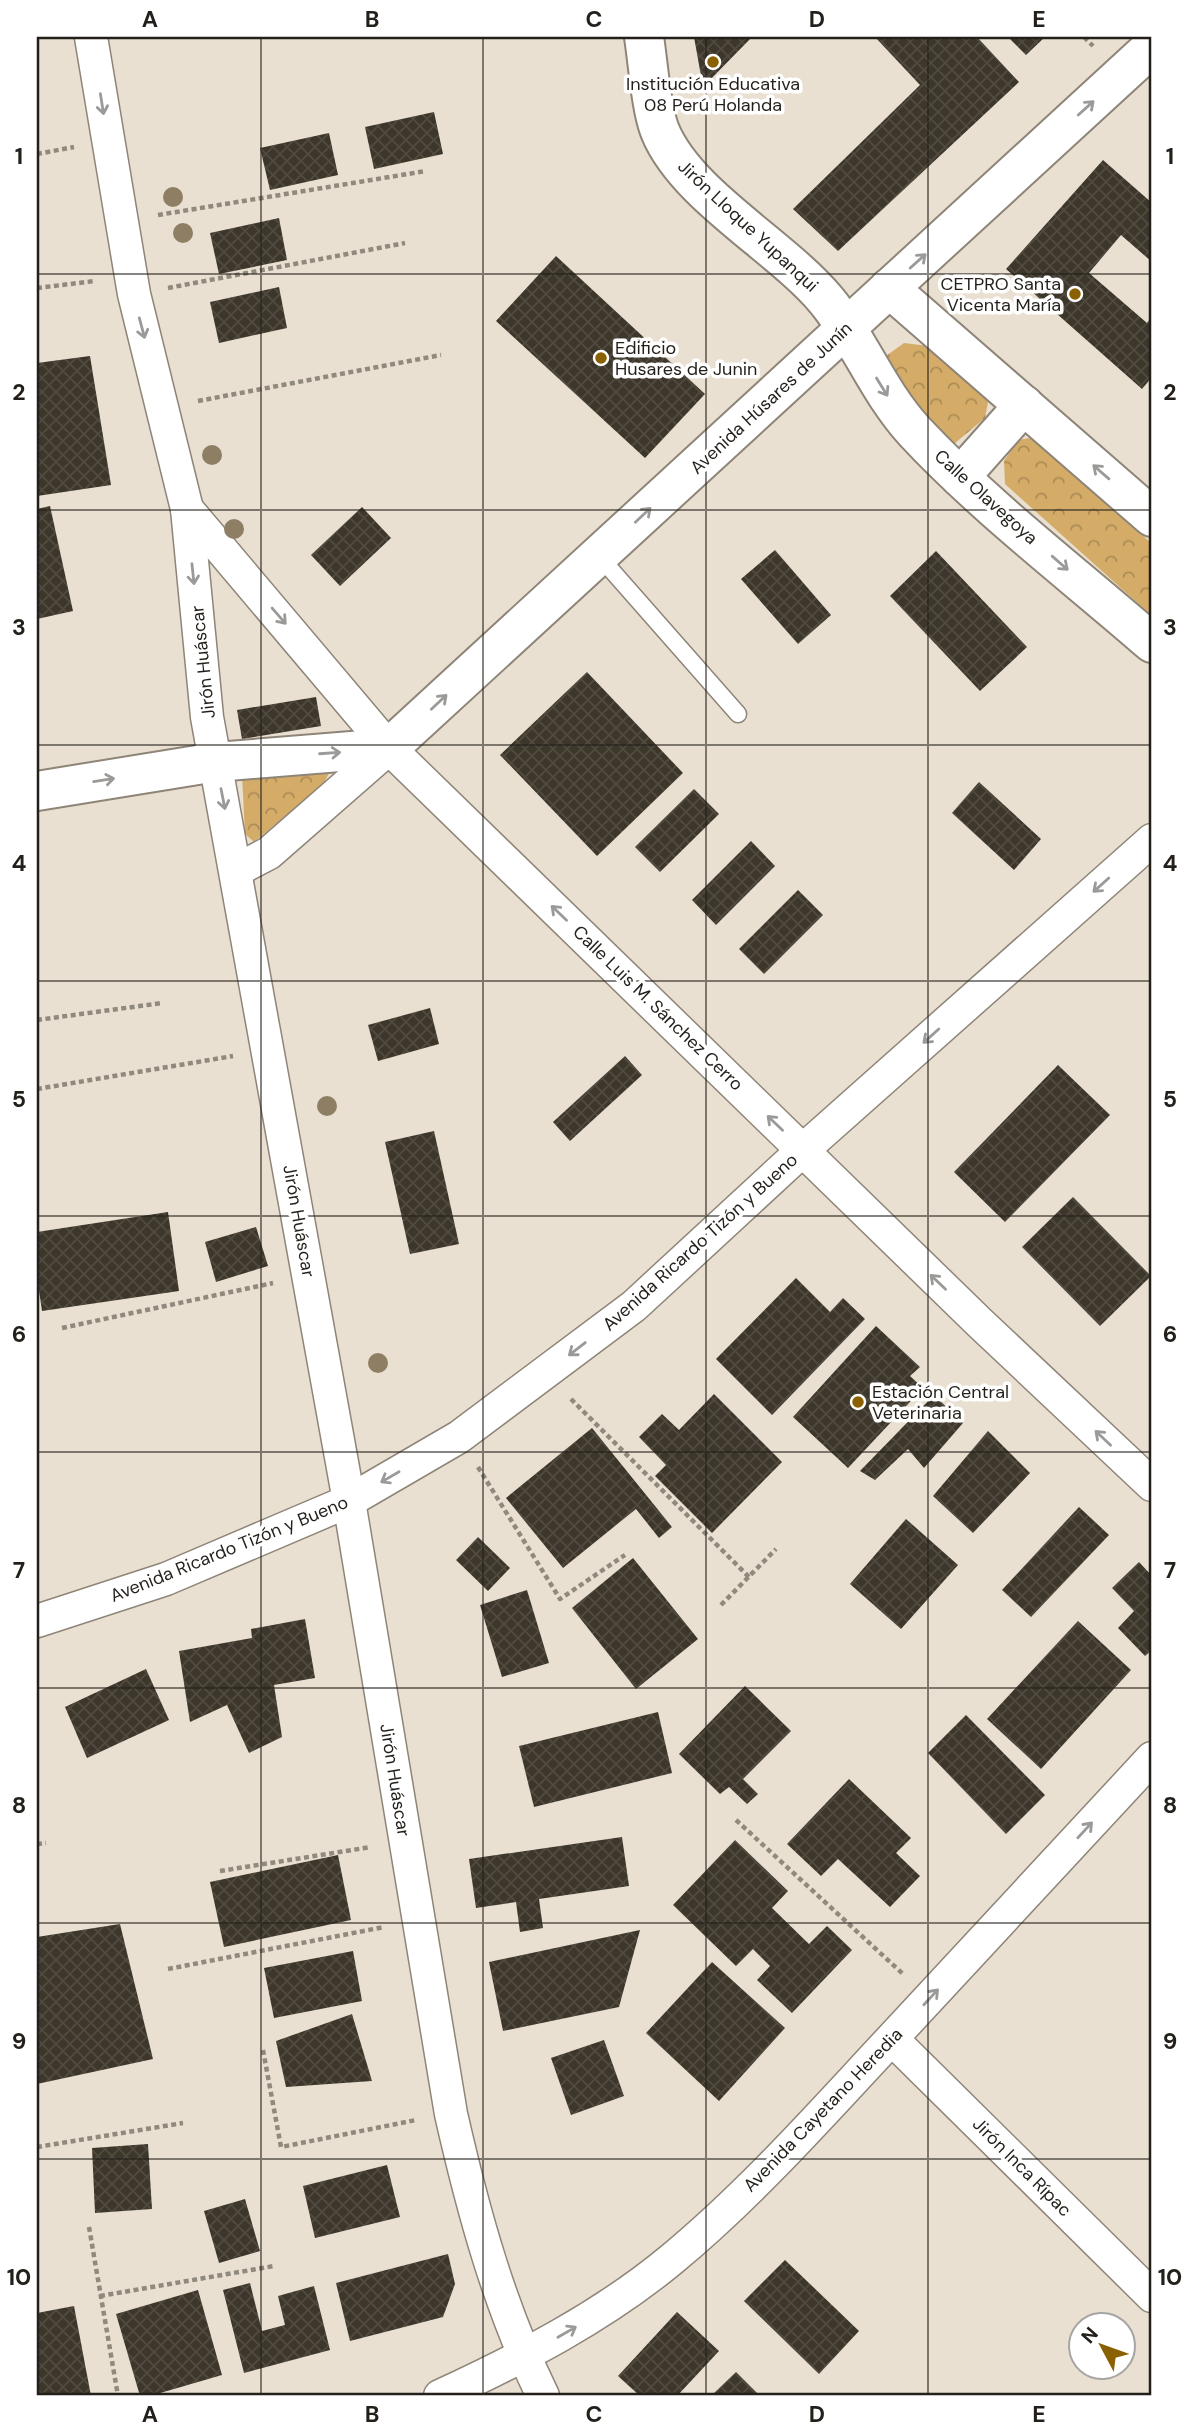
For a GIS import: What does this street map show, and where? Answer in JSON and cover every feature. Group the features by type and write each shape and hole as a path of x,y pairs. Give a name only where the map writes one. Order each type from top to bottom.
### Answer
{"street":[{"name":"Jirón Huáscar","path":"91,37 132,285 187,509 207,717 237,870 349,1501 451,2113 469,2193 491,2270 524,2357 543,2396"},
{"name":"Jirón Lloque Yupanqui","path":"644,37 659,130 682,168 824,298 847,328"},
{"name":"Avenida Húsares de Junín","path":"237,870 269,853 389,748 1152,47"},
{"path":"889,288 1152,517"},
{"name":"Calle Olavegoya","path":"847,328 890,401 913,430 960,477 1152,643"},
{"path":"960,477 1024,405"},
{"name":"Calle Luis M. Sánchez Cerro","path":"187,509 389,748 1152,1485"},
{"path":"37,791 216,762 389,748"},
{"name":"Avenida Ricardo Tizón y Bueno","path":"37,1622 166,1579 349,1501 459,1437 634,1306 803,1150 1152,840"},
{"name":"Avenida Cayetano Heredia","path":"440,2396 524,2357 588,2320 671,2260 736,2202 1152,1758"},
{"name":"Jirón Inca Rípac","path":"891,2039 1152,2296"}],"lane":[{"path":"599,556 738,714"}],"path":[{"path":"122,221 426,172"},
{"path":"37,288 132,285 405,243"},
{"path":"164,407 441,355"},
{"path":"37,1020 162,1003"},
{"path":"37,1089 269,1049"},
{"path":"62,1328 309,1275"},
{"path":"546,1373 749,1577"},
{"path":"459,1437 560,1599 625,1555"},
{"path":"721,1605 776,1549"},
{"path":"736,1820 929,1998"},
{"path":"220,1871 406,1842"},
{"path":"37,1844 47,1843"},
{"path":"168,1969 418,1920"},
{"path":"263,2050 281,2147 451,2113"},
{"path":"37,2147 183,2123"},
{"path":"89,2227 117,2396"},
{"path":"100,2296 274,2266"}],"green space":[{"path":"904,343 928,346 981,382 988,402 985,418 954,444 933,436 888,388 886,356"},
{"path":"1035,437 1152,544 1152,616 1005,484 1004,461 1018,440"},
{"path":"319,760 329,773 323,785 254,842 245,834 242,775"}],"building":[{"name":"Institución Educativa 08 Perú Holanda","path":"694,37 752,37 703,87"},
{"path":"875,37 977,37 1019,82 838,251 793,209 920,85"},
{"path":"1008,37 1045,37 1026,55"},
{"path":"434,112 443,154 374,169 365,127"},
{"path":"329,133 338,175 270,190 260,148"},
{"name":"CETPRO Santa Vicenta María","path":"1103,160 1152,203 1152,262 1121,235 1089,273 1147,323 1152,316 1152,377 1142,389 1006,269"},
{"path":"279,218 287,260 219,274 210,233"},
{"name":"Edificio Husares de Junin","path":"556,256 705,394 645,458 496,321"},
{"path":"279,287 287,328 219,343 210,302"},
{"path":"90,356 111,485 37,496 37,363"},
{"path":"50,506 73,611 37,619 37,509"},
{"path":"362,507 391,538 340,586 311,555"},
{"path":"775,550 831,615 798,644 741,579"},
{"path":"936,551 1027,647 980,691 890,596"},
{"path":"587,672 683,773 597,856 500,755"},
{"path":"316,697 321,726 242,739 237,710"},
{"path":"979,782 1041,839 1014,870 952,813"},
{"path":"694,789 719,814 660,872 635,847"},
{"path":"751,841 775,866 716,925 692,900"},
{"path":"798,890 823,915 764,974 739,949"},
{"path":"430,1008 439,1044 378,1061 368,1025"},
{"path":"625,1056 642,1075 570,1141 553,1122"},
{"path":"1058,1065 1110,1115 1005,1222 954,1172"},
{"path":"434,1131 459,1244 410,1254 385,1142"},
{"path":"1073,1197 1151,1276 1100,1326 1022,1247"},
{"path":"168,1212 179,1291 42,1311 37,1277 37,1232"},
{"path":"256,1227 268,1266 216,1282 205,1242"},
{"path":"796,1278 830,1312 843,1298 865,1319 772,1415 716,1359"},
{"name":"Estación Central Veterinaria","path":"876,1326 920,1367 910,1376 923,1388 848,1468 793,1417"},
{"path":"714,1394 782,1462 712,1533 655,1476 666,1465 639,1437 662,1414 679,1430"},
{"path":"934,1395 963,1423 924,1468 908,1449 875,1480 860,1471"},
{"path":"592,1428 672,1527 659,1538 636,1509 563,1568 506,1498"},
{"path":"988,1431 1030,1473 973,1533 933,1496"},
{"path":"1079,1507 1109,1535 1031,1617 1002,1590"},
{"path":"906,1519 958,1565 901,1629 850,1584"},
{"path":"478,1537 510,1568 488,1591 456,1560"},
{"path":"633,1558 698,1639 636,1689 572,1608"},
{"path":"1139,1562 1152,1576 1152,1650 1145,1656 1118,1628 1134,1611 1112,1588"},
{"path":"527,1590 549,1663 502,1677 480,1605"},
{"path":"305,1619 315,1678 274,1685 282,1737 249,1753 227,1705 190,1722 179,1651 252,1638 251,1629"},
{"path":"1078,1621 1131,1670 1041,1769 987,1719"},
{"path":"146,1669 169,1720 87,1758 65,1707"},
{"path":"745,1686 791,1731 743,1779 758,1794 747,1804 729,1787 720,1794 679,1754"},
{"path":"658,1712 672,1773 534,1807 519,1746"},
{"path":"966,1715 1045,1795 1006,1834 928,1753"},
{"path":"849,1779 911,1838 896,1853 920,1876 890,1907 838,1859 821,1876 787,1844"},
{"path":"622,1837 629,1886 539,1899 543,1928 520,1932 516,1902 476,1908 469,1859"},
{"path":"735,1840 788,1891 772,1908 809,1944 827,1926 852,1950 792,2013 757,1980 770,1966 753,1949 736,1966 673,1905"},
{"path":"338,1855 351,1920 224,1947 210,1882"},
{"path":"120,1924 153,2059 37,2084 37,1937"},
{"path":"640,1930 619,2007 503,2031 489,1962"},
{"path":"353,1951 362,2001 274,2018 264,1968"},
{"path":"712,1962 785,2028 719,2101 646,2033"},
{"path":"352,2014 372,2081 286,2087 276,2041"},
{"path":"604,2040 624,2096 571,2115 551,2058"},
{"path":"148,2144 152,2209 95,2213 92,2148"},
{"path":"387,2165 400,2217 315,2238 303,2186"},
{"path":"245,2199 260,2251 219,2263 204,2211"},
{"path":"448,2254 455,2284 443,2317 350,2341 336,2283"},
{"path":"785,2260 859,2331 819,2374 744,2301"},
{"path":"250,2283 262,2331 285,2325 278,2296 314,2286 330,2350 244,2373 223,2290"},
{"path":"198,2290 222,2375 150,2396 140,2396 116,2314"},
{"path":"74,2306 91,2396 37,2396 37,2313"},
{"path":"677,2312 719,2351 677,2396 640,2396 618,2376"},
{"path":"736,2372 760,2396 711,2396"}],"place":[{"name":"Institución Educativa 08 Perú Holanda","path":"713,62"},
{"name":"CETPRO Santa Vicenta María","path":"1075,294"},
{"name":"Edificio Husares de Junin","path":"601,358"},
{"name":"Estación Central Veterinaria","path":"858,1402"}]}
